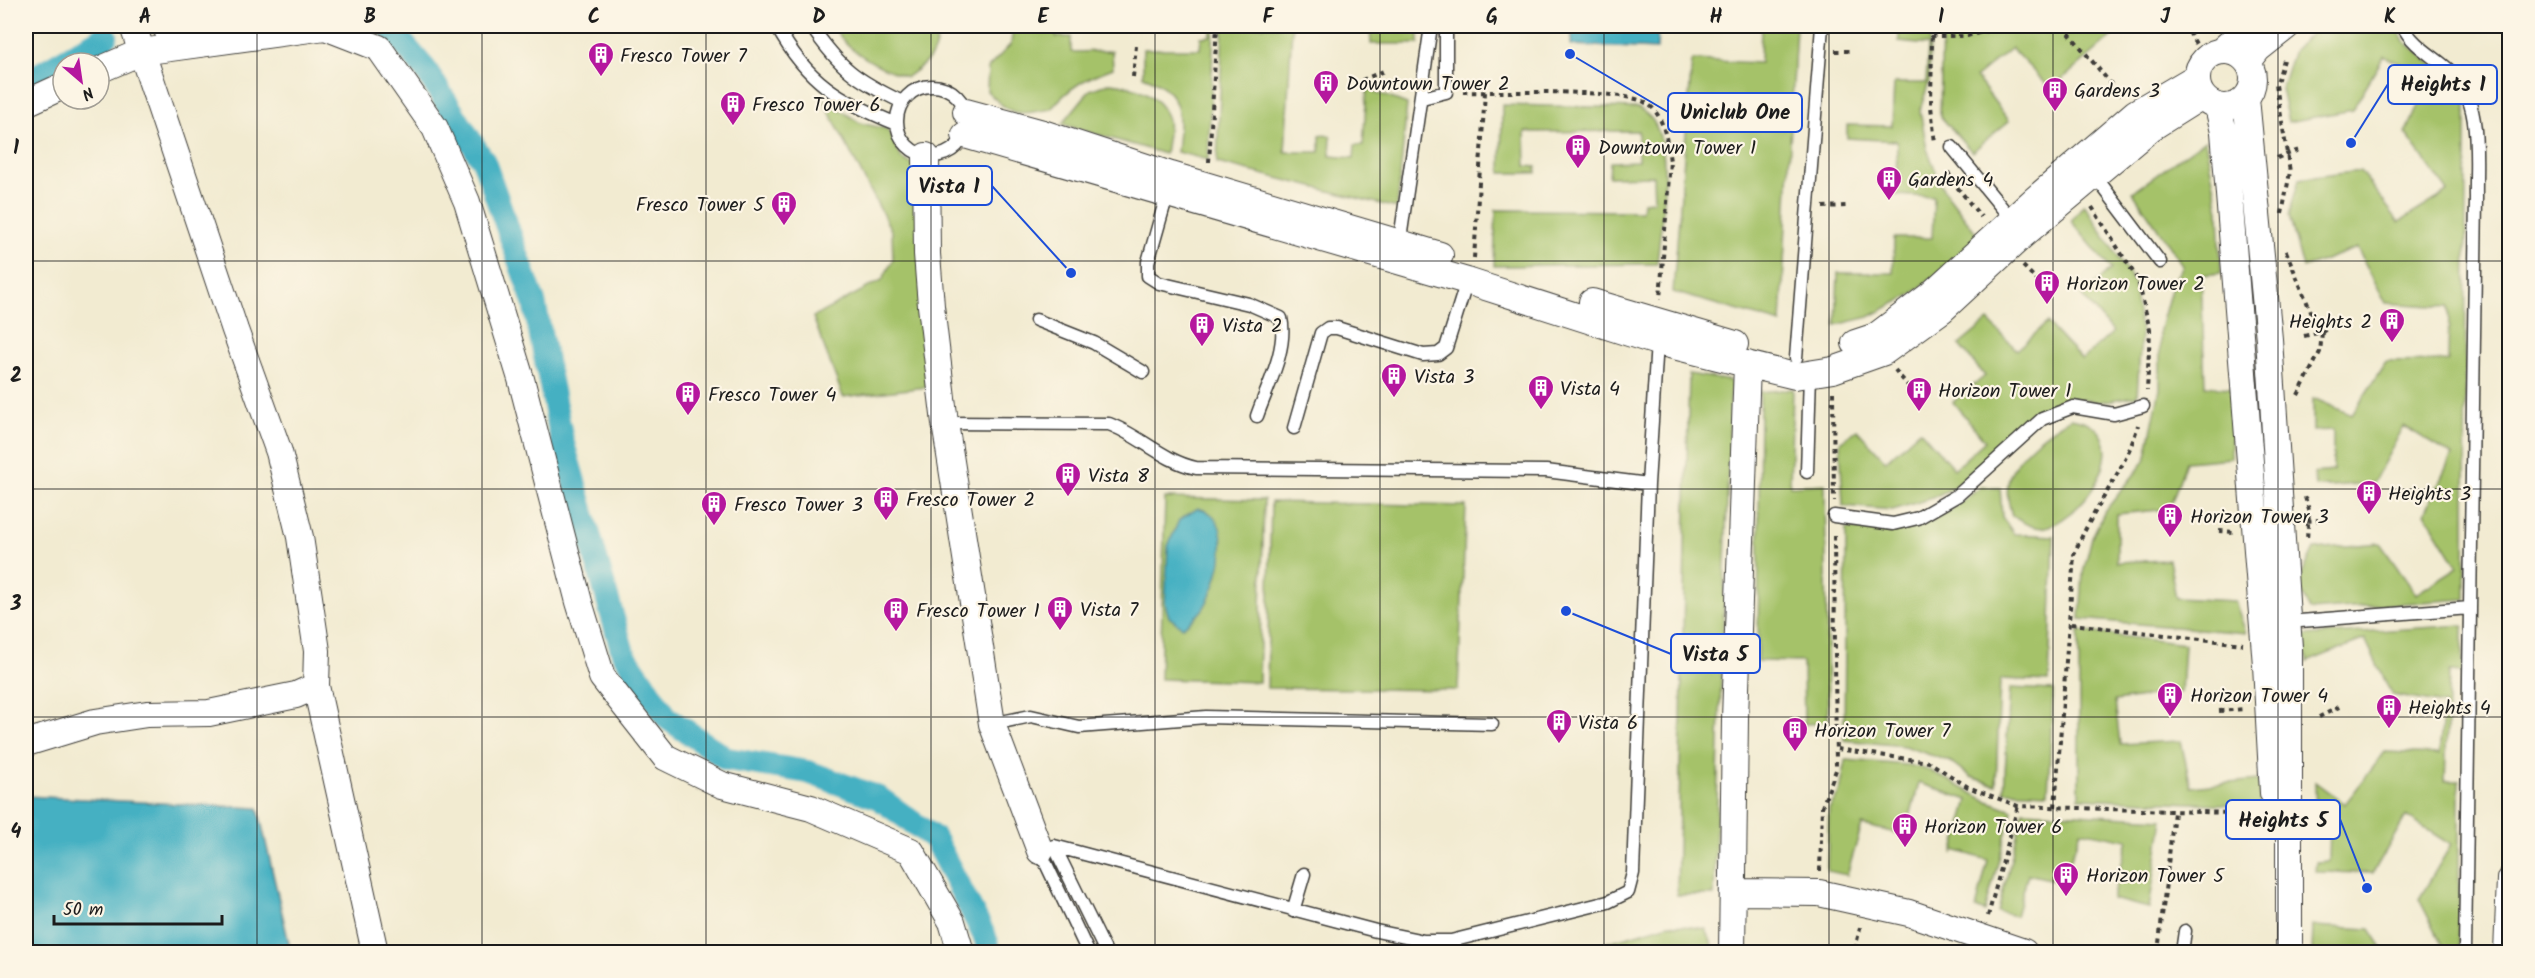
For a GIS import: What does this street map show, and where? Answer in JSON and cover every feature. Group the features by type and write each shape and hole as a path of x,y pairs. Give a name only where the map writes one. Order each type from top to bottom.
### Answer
{"street":[{"path":"133,26 227,308 279,452 300,537 317,651 316,686 375,952"},
{"path":"2249,26 2222,51 2204,59 2206,93 2224,132 2264,646 2274,814 2274,952"},
{"path":"2248,62 2258,49 2288,26"},
{"path":"111,65 171,36 325,27 378,48 435,128 467,202 521,379 579,602 602,677 665,757 722,785 811,808 911,851 951,922 961,952"},
{"path":"2222,51 2240,55 2248,62 2253,80 2246,98 2269,339 2287,621 2289,952"},
{"path":"26,103 51,92"},
{"path":"1813,367 1827,354 1876,336 1929,296 2135,112 2206,93 2228,107 2246,98"},
{"path":"965,123 1163,187 1470,273 1658,332 1747,364 1795,376 1813,367 1884,352 1942,310 2023,235 2151,129 2206,93"},
{"path":"932,156 927,254 1000,722 1047,848"},
{"path":"1163,187 1208,186 1397,253"},
{"path":"1658,332 1813,367"},
{"path":"1732,952 1735,719 1747,364"},
{"path":"26,743 95,722 147,714 209,713 296,695 316,686"},
{"path":"2507,952 2510,879"},
{"path":"1734,892 1819,892 1909,913 1990,944 2024,952"}],"lane":[{"path":"811,26 842,67 863,83 902,102"},
{"path":"1397,253 1431,26"},
{"path":"1422,98 1446,92 1446,26"},
{"path":"1807,472 1813,367 1821,26"},
{"path":"2403,26 2409,38 2454,75 2472,103 2476,198 2465,952"},
{"path":"777,27 791,53 822,86 864,111 897,124"},
{"path":"943,87 962,101 965,123 958,145 932,156 906,145 899,135 897,124 902,102 920,88 943,87"},
{"path":"1952,147 2012,220"},
{"path":"2087,182 2160,262"},
{"path":"1163,187 1148,262 1148,276 1159,283 1249,304 1281,318 1283,329 1278,355 1257,416"},
{"path":"1294,428 1322,333 1329,328 1337,328 1423,355 1438,354 1446,348 1470,273"},
{"path":"1036,320 1094,343 1143,372"},
{"path":"1047,848 1407,938 1451,941 1608,902 1628,892 1633,873 1648,484 1658,332"},
{"path":"1834,516 1893,524 1918,518 1967,488 2042,419 2073,407 2114,414 2143,406"},
{"path":"952,422 1108,424 1121,429 1144,445 1179,464 1196,468 1546,471 1648,484"},
{"path":"2287,621 2470,608"},
{"path":"1000,722 1030,716 1079,726 1206,717 1492,724"},
{"path":"1047,848 1088,952"},
{"path":"1047,848 1106,952"},
{"path":"1293,911 1305,873"},
{"path":"2182,952 2185,931"}],"path":[{"path":"1208,186 1217,26"},
{"path":"1933,26 1932,36 1967,36 2006,26"},
{"path":"2063,26 2135,112"},
{"path":"2189,32 2196,45"},
{"path":"1134,77 1136,46"},
{"path":"1836,51 1849,51"},
{"path":"2280,223 2290,172 2276,84 2285,56"},
{"path":"1362,80 1386,70"},
{"path":"1446,92 1631,97 1647,103 1658,116 1667,140 1670,161 1658,332"},
{"path":"1470,273 1485,92"},
{"path":"2277,158 2299,150"},
{"path":"2055,807 2071,624 2074,555 2083,531 2117,478 2135,434 2149,381 2150,330 2138,280 2087,182"},
{"path":"1830,207 1846,206"},
{"path":"2285,245 2311,312 2322,332 2320,352 2293,405"},
{"path":"2024,267 2037,280"},
{"path":"2304,336 2322,332 2338,322"},
{"path":"1813,367 1834,516 1837,749 1836,770 1822,807 1819,892"},
{"path":"1894,370 1910,388"},
{"path":"2302,489 2309,510 2307,549"},
{"path":"2219,531 2233,532"},
{"path":"2071,624 2264,646"},
{"path":"2319,717 2343,705"},
{"path":"2219,711 2239,709"},
{"path":"1837,749 1929,762 1968,787 2018,806 2274,814"},
{"path":"1990,944 2018,806"},
{"path":"2158,952 2174,812"},
{"path":"1855,949 1859,935"},
{"path":"2076,952 2078,946"}],"green space":[{"path":"833,26 938,26 936,45 931,56 907,77 865,58 847,44"},
{"path":"1013,26 1057,26 1056,37 1071,37 1071,52 1112,51 1113,68 1079,84 1051,109 1022,113 1009,110 987,91 988,68 1011,44"},
{"path":"1211,26 1214,26 1208,160 1177,152 1179,116 1176,106 1166,89 1143,76 1143,49 1200,49 1201,37 1211,36"},
{"path":"1223,26 1292,26 1285,152 1320,152 1320,135 1331,136 1330,156 1354,158 1355,145 1363,145 1367,89 1407,104 1397,208 1217,163"},
{"path":"1370,26 1419,26 1419,44 1371,44"},
{"path":"1761,26 1796,26 1781,323 1673,292 1692,60 1760,63"},
{"path":"1899,26 1930,26 1929,82 1920,110 1927,149 1943,189 1980,238 1911,295 1869,317 1836,325 1838,273 1893,273 1894,238 1932,238 1934,197 1896,195 1897,141 1847,138 1847,125 1892,126 1894,83 1926,83 1928,45 1899,42"},
{"path":"1942,26 2124,26 2051,89 2011,48 1976,77 2009,121 1972,152 1940,116"},
{"path":"2319,26 2396,26 2404,41 2449,78 2466,105 2465,599 2310,610 2297,585 2314,549 2380,543 2416,594 2458,567 2425,513 2452,455 2404,426 2373,483 2316,487 2314,473 2333,471 2333,430 2313,431 2313,398 2352,415 2386,362 2448,361 2449,307 2386,303 2357,248 2303,268 2289,215 2299,179 2360,171 2399,222 2448,192 2406,134 2430,78 2384,56 2352,110 2288,122 2281,89 2294,50"},
{"path":"1110,83 1145,92 1159,104 1168,120 1165,154 1062,124 1090,90"},
{"path":"822,98 860,123 887,129 902,159 918,167 926,387 843,397 813,317 882,280 893,260 892,232"},
{"path":"1502,105 1639,108 1650,117 1659,135 1664,170 1663,210 1657,264 1494,266 1496,210 1642,211 1643,202 1654,201 1653,176 1609,177 1610,162 1638,161 1638,131 1525,132 1526,166 1536,167 1536,173 1501,173"},
{"path":"2205,140 2219,210 2221,273 2201,275 2205,386 2231,388 2231,458 2186,462 2169,509 2117,514 2117,562 2169,560 2176,598 2235,601 2246,633 2080,619 2083,573 2092,537 2105,511 2145,461 2160,389 2160,329 2173,282 2183,266 2133,192"},
{"path":"2084,204 2133,281 2141,333 2137,396 2099,402 2070,398 2039,412 1953,488 1932,498 1893,510 1843,506 1840,442 1857,430 1886,461 1920,430 1954,469 1985,441 1953,402 1985,376 1959,345 1988,321 2017,350 2047,323 2082,360 2113,332 2082,296 2111,269 2071,221"},
{"path":"1689,374 1731,381 1714,895 1677,895"},
{"path":"1793,389 1790,486 1825,484 1828,723 1804,724 1803,662 1758,661 1760,392"},
{"path":"2071,418 2092,425 2103,438 2106,454 2101,472 2092,490 2062,519 2046,527 2028,525 2012,516 2007,489 2009,479 2018,460 2034,443"},
{"path":"1981,487 2000,488 2002,517 2014,534 2054,536 2049,681 2000,679 1996,785 1971,777 1951,762 1904,746 1844,740 1846,529 1892,530 1921,524 1952,508"},
{"path":"1165,498 1264,500 1259,682 1160,679"},
{"path":"1271,502 1466,506 1458,690 1267,688"},
{"path":"2463,625 2463,673 2449,672 2445,781 2459,781 2459,952 2446,952 2419,899 2451,845 2406,816 2373,873 2315,872 2316,862 2329,861 2330,825 2316,824 2315,782 2345,804 2385,752 2439,754 2444,704 2392,695 2365,639 2307,662 2304,636"},
{"path":"2079,631 2184,644 2181,692 2115,701 2120,744 2181,741 2191,787 2258,780 2260,806 2079,798"},
{"path":"2010,688 2053,690 2048,793 2004,791"},
{"path":"1846,760 1908,765 1929,770 1985,800 2012,810 1985,912 1976,908 1988,860 1954,850 1968,800 1919,783 1905,835 1862,825 1847,875 1827,871 1829,809 1840,791"},
{"path":"2023,811 2163,819 2149,908 2112,899 2128,840 2081,831 2062,882 2028,874 2016,916 1998,912"},
{"path":"1669,924 1706,929 1715,952 1576,952"},
{"path":"2313,926 2370,929 2385,952 2312,952"}],"water":[{"path":"1573,26 1658,26 1657,49 1571,45"},
{"path":"1198,508 1211,514 1218,524 1222,537 1222,552 1215,584 1209,598 1203,609 1182,627 1169,617 1165,604 1168,546 1179,520"},
{"path":"26,796 258,808 291,952 26,952"}],"waterway":[{"path":"388,26 425,69 484,162 534,302 562,440 623,653 667,718 727,759 808,772 879,798 934,838 985,937 989,952"},
{"path":"26,82 106,36"}],"place":[{"name":"Uniclub One","path":"1570,54"},
{"name":"Fresco Tower 7","path":"601,78"},
{"name":"Downtown Tower 2","path":"1326,106"},
{"name":"Gardens 3","path":"2055,113"},
{"name":"Fresco Tower 6","path":"733,127"},
{"name":"Heights 1","path":"2351,143"},
{"name":"Downtown Tower 1","path":"1578,170"},
{"name":"Gardens 4","path":"1889,202"},
{"name":"Fresco Tower 5","path":"784,227"},
{"name":"Vista 1","path":"1071,273"},
{"name":"Horizon Tower 2","path":"2047,306"},
{"name":"Heights 2","path":"2392,344"},
{"name":"Vista 2","path":"1202,348"},
{"name":"Vista 3","path":"1394,399"},
{"name":"Vista 4","path":"1541,411"},
{"name":"Horizon Tower 1","path":"1919,413"},
{"name":"Fresco Tower 4","path":"688,417"},
{"name":"Vista 8","path":"1068,498"},
{"name":"Heights 3","path":"2369,516"},
{"name":"Fresco Tower 2","path":"886,522"},
{"name":"Fresco Tower 3","path":"714,527"},
{"name":"Horizon Tower 3","path":"2170,539"},
{"name":"Vista 5","path":"1566,611"},
{"name":"Vista 7","path":"1060,632"},
{"name":"Fresco Tower 1","path":"896,633"},
{"name":"Horizon Tower 4","path":"2170,718"},
{"name":"Heights 4","path":"2389,730"},
{"name":"Vista 6","path":"1559,745"},
{"name":"Horizon Tower 7","path":"1795,753"},
{"name":"Horizon Tower 6","path":"1905,849"},
{"name":"Heights 5","path":"2367,888"},
{"name":"Horizon Tower 5","path":"2066,898"}]}
